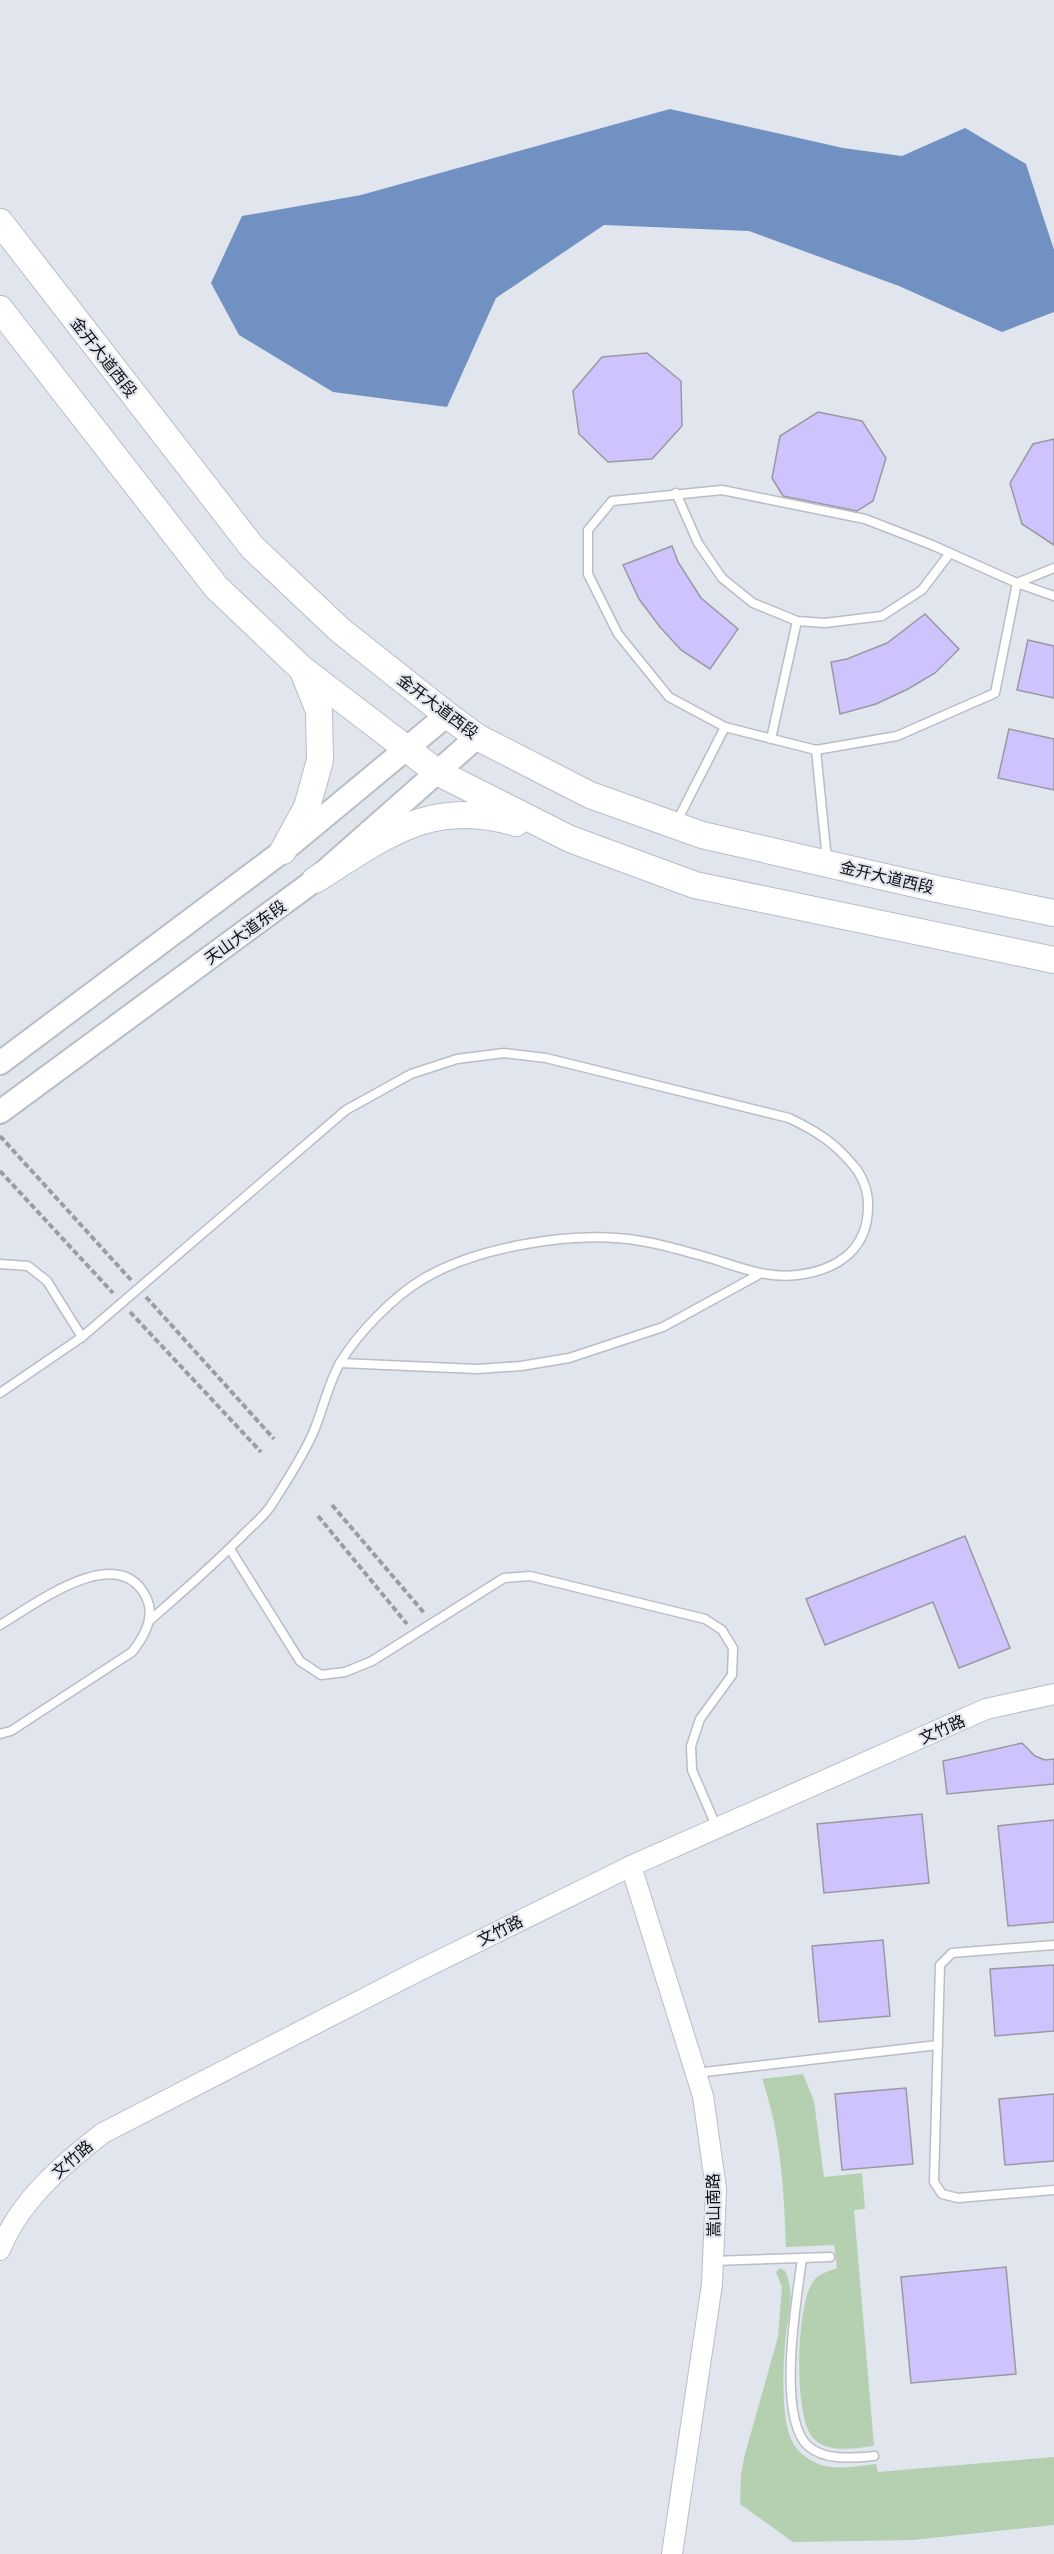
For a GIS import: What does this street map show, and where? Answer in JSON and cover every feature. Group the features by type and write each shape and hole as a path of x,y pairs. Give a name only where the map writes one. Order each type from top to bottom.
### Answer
{"main road":[{"name":"金开大道西段","path":"0,222 252,547 340,630 447,716 477,736 590,795 702,835 1054,912"},
{"path":"0,309 216,587 301,668 437,772 570,839"},
{"path":"283,851 307,807 320,760 319,711 301,668"},
{"path":"0,1063 283,851 447,716"},
{"name":"天山大道东段","path":"0,1112 315,880 477,736"},
{"path":"315,880 406,826 440,815 472,814 504,819 570,839 695,885 1054,960"}],"street":[{"name":"文竹路","path":"0,2250 27,2204 61,2165 103,2133 414,1972 631,1866 986,1709 1054,1694"},
{"name":"嵩山南路","path":"631,1866 703,2096 716,2189 712,2284 672,2554"}],"lane":[{"path":"1017,584 995,693 897,736 816,750 725,728 669,697 618,634 588,574 588,530 612,501 722,490 865,519 950,553 1017,584 1054,596"},
{"path":"676,494 698,543 722,578 753,603 797,621 825,622 882,616 922,590 950,553"},
{"path":"1017,584 1054,568"},
{"path":"771,739 797,621"},
{"path":"675,825 725,728"},
{"path":"816,750 828,864"},
{"path":"0,1392 82,1337 346,1110 411,1074 457,1059 504,1053 546,1058 789,1118 823,1135 855,1166 868,1192 868,1219 861,1241 846,1257 820,1271 795,1275 758,1275 702,1256 640,1240 576,1238 528,1244 470,1257 422,1279 392,1302 366,1329 340,1363 313,1434 268,1509 230,1549 149,1621"},
{"path":"0,1264 28,1266 47,1281 82,1337"},
{"path":"340,1363 477,1369 521,1366 569,1358 663,1327 758,1275"},
{"path":"230,1549 300,1661 321,1674 345,1672 372,1661 504,1578 530,1576 705,1619 722,1630 733,1648 732,1675 700,1719 691,1746 692,1770 717,1828"},
{"path":"0,1624 76,1581 92,1575 111,1574 126,1577 140,1586 148,1600 149,1621 142,1640 132,1652 11,1731 0,1734"},
{"path":"1054,1945 952,1953 940,1965 934,2182 942,2194 958,2198 1054,2190"},
{"path":"696,2073 938,2045"},
{"path":"713,2261 830,2256"},
{"path":"802,2258 790,2363 792,2400 799,2433 807,2445 818,2452 848,2458 874,2456"}],"path":[{"path":"0,1136 124,1273"},
{"path":"0,1171 109,1289"},
{"path":"155,1307 274,1439"},
{"path":"140,1322 261,1452"},
{"path":"332,1505 433,1624"},
{"path":"318,1516 415,1634"}],"green space":[{"path":"803,2074 814,2101 824,2177 862,2173 865,2209 854,2210 874,2446 842,2449 819,2443 813,2438 807,2426 802,2408 799,2362 806,2298 816,2278 837,2268 834,2245 786,2247 783,2183 777,2141 762,2079"},
{"path":"780,2268 785,2271 791,2294 784,2359 784,2406 789,2433 795,2447 801,2453 821,2465 834,2467 876,2464 878,2472 1054,2457 1054,2525 913,2540 793,2542 740,2504 741,2474 745,2454 778,2337 782,2287 776,2272"}],"water":[{"path":"670,109 843,148 902,156 965,128 1026,164 1054,250 1054,312 1002,332 899,286 749,231 604,225 496,298 447,407 333,392 239,335 211,283 242,216 361,195"}],"building":[{"path":"647,353 681,381 682,426 652,459 608,462 579,434 573,391 602,357"},
{"path":"818,412 862,421 886,458 873,501 857,511 783,496 772,478 780,436"},
{"path":"1054,439 1054,545 1022,524 1010,483 1033,444"},
{"path":"672,546 678,562 701,598 738,629 710,669 681,650 660,627 639,599 623,565"},
{"path":"925,614 959,649 935,673 908,689 876,704 840,714 831,662 847,659 887,643"},
{"path":"1028,640 1054,646 1054,698 1017,690"},
{"path":"1009,729 1054,739 1054,790 998,778"},
{"path":"965,1536 1010,1648 959,1668 933,1602 825,1645 806,1599"},
{"path":"1022,1743 1035,1756 1045,1760 1054,1759 1054,1784 947,1794 943,1761"},
{"path":"922,1814 929,1883 824,1893 817,1824"},
{"path":"1054,1820 1054,1922 1008,1926 998,1826"},
{"path":"883,1940 890,2016 819,2022 812,1946"},
{"path":"1054,1965 1054,2031 995,2036 990,1969"},
{"path":"906,2088 913,2164 842,2170 835,2094"},
{"path":"1054,2094 1054,2161 1005,2165 999,2099"},
{"path":"1006,2267 1016,2374 911,2383 901,2277"}]}
